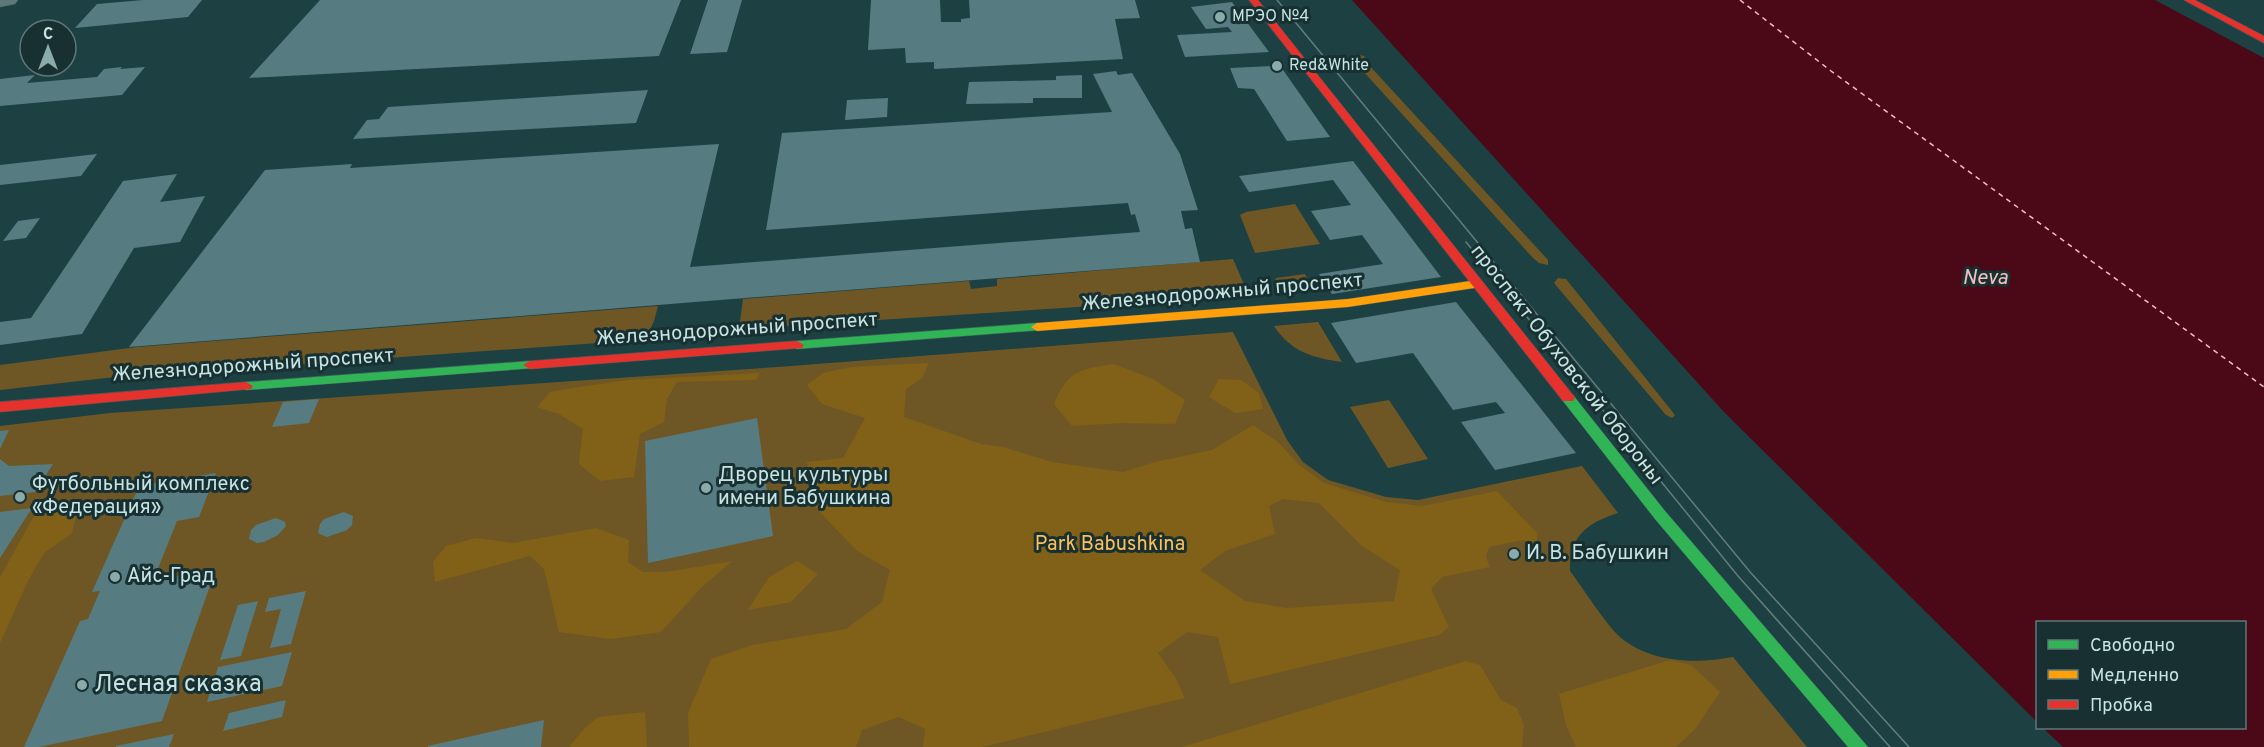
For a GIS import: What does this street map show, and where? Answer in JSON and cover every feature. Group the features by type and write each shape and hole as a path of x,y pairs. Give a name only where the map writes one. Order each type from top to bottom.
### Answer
{"main road":[{"name":"проспект Обуховской Обороны","path":"1252,0 1680,541 1859,747"},
{"path":"2188,0 2264,40"},
{"path":"2213,0 2264,26"},
{"name":"Железнодорожный проспект","path":"0,407 145,393 1260,311 1348,303 1477,284"}],"street":[{"path":"0,1 8,0"}],"green space":[{"path":"1359,55 1364,56 1368,64 1548,260 1548,265 1539,263 1533,258 1352,59"},
{"path":"1295,204 1320,244 1255,253 1240,215"},
{"path":"1233,259 1249,296 739,329 743,299 969,281 971,289 997,286 997,279"},
{"path":"1305,274 1313,289 1279,293 1274,283 1276,278"},
{"path":"1558,278 1566,279 1675,415 1672,418 1666,415 1554,283"},
{"path":"658,306 652,326 646,334 626,341 106,378 0,390 0,365 137,347"},
{"path":"1318,322 1342,362 1312,356 1295,348 1274,326"},
{"name":"Park Babushkina","path":"1233,332 1287,440 1303,462 1328,480 1386,497 1418,500 1582,466 1618,513 1597,521 1582,533 1573,549 1570,571 1609,624 1621,638 1633,646 1660,657 1689,661 1733,657 1807,747 0,747 0,426 110,413 778,367"},
{"path":"929,363 922,378 906,389 904,417 981,444 1003,447 1052,462 1123,472 1155,462 1212,450 1253,425 1278,442 1298,464 1324,483 1386,502 1422,506 1497,491 1537,533 1537,545 1523,540 1489,547 1486,557 1490,567 1442,577 1431,589 1449,627 1439,635 1230,684 1218,637 1187,632 1158,653 1175,677 1185,698 982,747 923,747 925,729 899,717 862,730 856,747 689,747 688,713 711,659 752,645 846,629 882,602 890,570 857,551 814,506 807,462 843,458 865,418 822,404 807,385 823,373 851,367","holes":["1283,499 1319,503 1362,546 1400,570 1394,601 1286,608 1245,601 1200,570 1225,551 1275,534 1269,506"]},
{"path":"1114,364 1153,379 1185,400 1175,424 1123,423 1072,426 1054,404 1065,384 1070,378 1084,370"},
{"path":"760,373 756,380 677,382 667,399 664,422 640,434 634,477 600,481 579,464 583,429 559,414 537,407 550,392 579,387 628,380"},
{"path":"1219,379 1241,380 1259,393 1263,409 1235,413 1209,397"},
{"path":"1389,400 1428,459 1388,468 1350,407"},
{"path":"48,502 65,508 76,516 72,533 44,553 28,581 0,643 0,577 39,507"},
{"path":"596,528 629,540 628,562 643,572 666,572 732,561 700,589 661,632 611,639 559,632 544,569 530,556 435,582 433,562 446,546 476,538 513,543"},
{"path":"797,561 818,574 791,602 748,610 769,577"},
{"path":"1670,660 1691,665 1720,692 1695,729 1676,747 1576,747 1566,725 1559,694"},
{"path":"1466,661 1480,665 1501,700 1517,708 1524,725 1522,747 1182,747"},
{"path":"645,712 647,747 569,747 598,717"}],"water":[{"name":"Neva","path":"1352,0 2155,0 2264,58 2264,747 2063,747 2044,729 2246,729 2246,621 2036,621 2036,721 1724,412"}],"building":[{"path":"143,0 202,0 188,17 78,28 78,25 97,4"},
{"path":"320,0 681,0 659,56 249,78"},
{"path":"708,0 742,0 727,52 690,54"},
{"path":"871,0 940,0 941,22 961,22 961,19 970,18 969,0 1135,0 1140,18 1115,19 1123,59 934,69 934,62 906,63 905,48 868,50"},
{"path":"1232,2 1269,52 1185,57 1177,35 1232,32 1228,27 1206,29 1191,7"},
{"path":"145,67 122,95 0,106 0,79 32,78 27,83 97,77 104,69"},
{"path":"1281,67 1330,137 1287,141 1254,89 1238,88 1230,68"},
{"path":"1116,71 1118,75 1132,73 1180,154 1198,210 1181,211 1185,229 1192,228 1200,262 129,347 265,170 352,164 350,168 719,144 690,267 1140,232 1135,214 1131,215 1128,203 766,230 782,133 1112,112 1093,74"},
{"path":"1082,75 1082,98 1033,98 1033,103 966,104 969,82 1056,80 1056,76"},
{"path":"648,90 636,123 353,139 367,120 379,119 388,107"},
{"path":"888,98 887,117 845,120 847,100"},
{"path":"97,154 81,176 0,185 0,165"},
{"path":"1353,161 1441,277 1332,294 1319,274 1383,264 1362,235 1330,240 1311,211 1351,205 1333,180 1249,192 1239,176"},
{"path":"177,174 160,202 205,196 180,242 134,248 82,334 0,345 0,322 31,318 123,181"},
{"path":"40,218 26,238 3,241 18,221"},
{"path":"1456,302 1576,453 1495,470 1461,422 1505,413 1496,402 1453,410 1413,353 1356,363 1331,323"},
{"path":"319,399 309,423 272,427 283,402"},
{"name":"Дворец культуры имени Бабушкина","path":"757,418 773,536 648,563 645,441"},
{"path":"9,430 0,449 0,431"},
{"path":"0,459 9,466 53,464 35,492 0,496"},
{"path":"216,473 199,517 177,521 153,581 216,569 162,721 39,747 24,747 80,621 88,619 100,591 92,592 139,486"},
{"path":"32,508 0,558 0,512"},
{"path":"344,512 353,516 352,525 347,530 327,537 318,533 324,519"},
{"path":"276,518 285,522 286,526 278,535 257,543 249,539 251,530 256,525"},
{"path":"306,591 291,644 270,648 281,609 265,612 269,598"},
{"path":"258,601 241,656 220,660 238,605"},
{"path":"292,652 282,686 207,702 218,667"},
{"path":"286,700 282,717 223,731 229,713"},
{"path":"544,720 541,747 428,747 428,746"},
{"path":"174,734 169,747 116,747 116,746"}],"ferry route":[{"path":"1740,0 1831,71 2264,387"}],"tram line":[{"path":"1277,0 1751,573 1909,747"},
{"path":"1466,242 1738,576 1890,747"}],"traffic: fast":[{"path":"797,345 1037,327"},
{"path":"246,386 530,365"},
{"path":"1568,398 1660,515 1859,747"}],"traffic: slow":[{"path":"1037,327 1348,303 1477,284"}],"traffic: jam":[{"path":"1253,0 1568,398"},
{"path":"2188,0 2264,40"},
{"path":"530,365 797,345"},
{"path":"0,407 246,386"}],"place":[{"name":"МРЭО №4","path":"1220,17"},
{"name":"Red&White","path":"1277,66"},
{"name":"Дворец культуры имени Бабушкина","path":"706,488"},
{"name":"Футбольный комплекс «Федерация»","path":"20,497"},
{"name":"И. В. Бабушкин","path":"1514,554"},
{"name":"Айс-Град","path":"115,577"},
{"name":"Лесная сказка","path":"82,685"}]}
